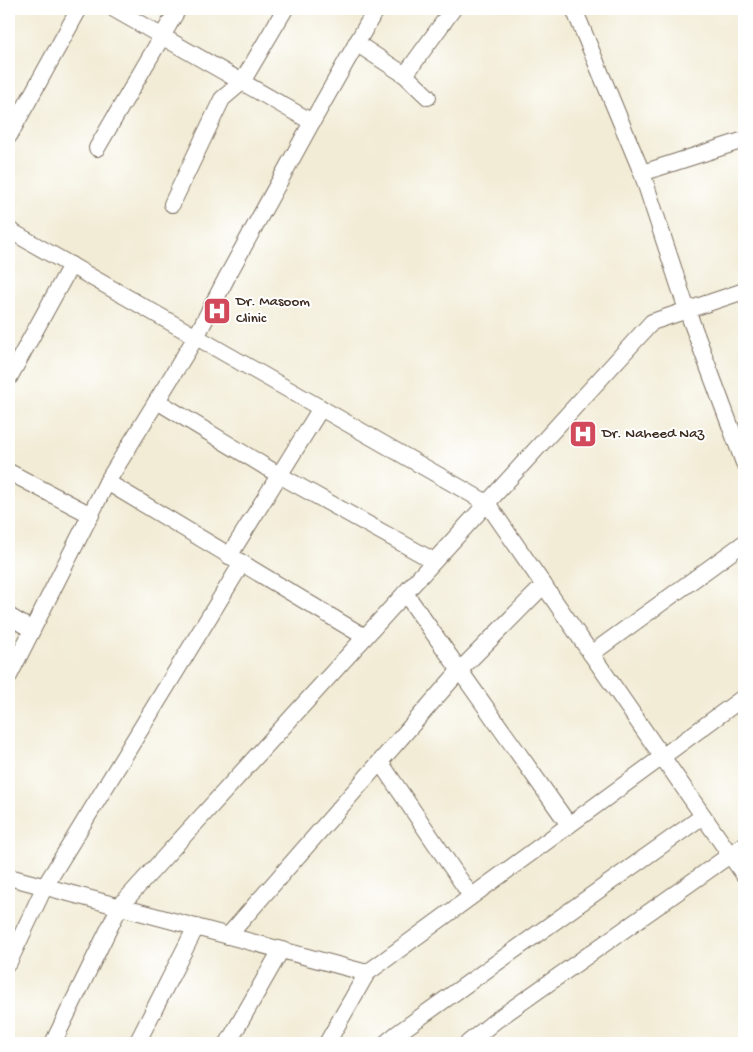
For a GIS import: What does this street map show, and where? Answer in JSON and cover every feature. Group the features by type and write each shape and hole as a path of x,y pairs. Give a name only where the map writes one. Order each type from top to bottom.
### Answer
{"street":[{"path":"9,136 79,9"},
{"path":"114,9 312,122"},
{"path":"97,148 178,9"},
{"path":"172,204 222,99 242,82 285,9"},
{"path":"9,676 107,482 196,337 228,274 376,9"},
{"path":"404,75 452,9"},
{"path":"574,9 642,173 687,310 744,462"},
{"path":"356,43 404,75 428,97"},
{"path":"642,173 744,140"},
{"path":"9,230 487,503 744,875"},
{"path":"9,378 71,265"},
{"path":"53,1043 120,906 652,322 744,291"},
{"path":"157,401 279,475 434,561"},
{"path":"9,962 46,886 236,559 279,475 320,408"},
{"path":"9,472 91,515"},
{"path":"107,482 365,637"},
{"path":"591,654 744,543"},
{"path":"228,936 460,670 544,585"},
{"path":"405,593 569,825"},
{"path":"9,616 32,630"},
{"path":"327,1043 367,973 744,697"},
{"path":"380,762 471,896"},
{"path":"386,1043 703,816"},
{"path":"468,1043 495,1021 744,845"},
{"path":"9,877 367,973"},
{"path":"137,1043 196,927"},
{"path":"228,1043 280,950"}],"place":[{"name":"Dr. Masoom Clinic","path":"217,311"},
{"name":"Dr. Naheed Naz","path":"583,434"}]}
